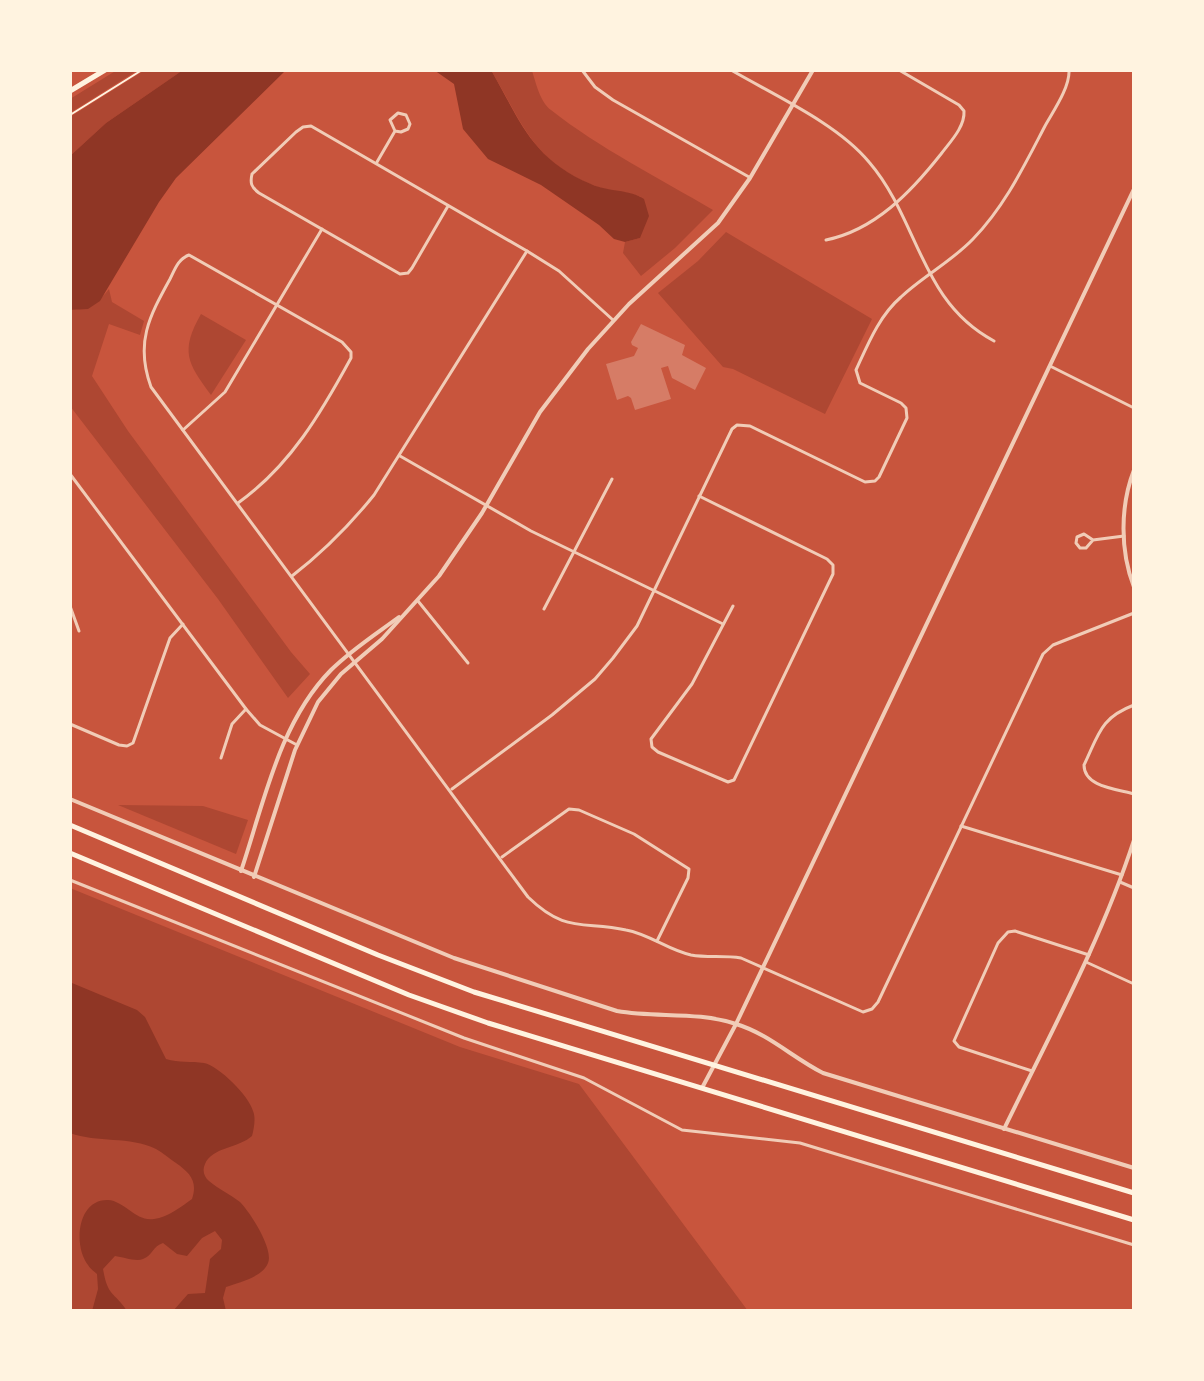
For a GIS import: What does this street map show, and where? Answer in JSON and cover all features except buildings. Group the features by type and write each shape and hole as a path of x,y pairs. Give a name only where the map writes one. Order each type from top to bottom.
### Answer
{"main road":[{"path":"70,91 105,70"},
{"path":"70,825 442,980 1134,1193"},
{"path":"70,853 409,995 536,1038 1134,1220"}],"street":[{"path":"582,70 595,87 613,100 750,178"},
{"path":"731,70 854,144 872,165 896,203 930,274 952,308 969,325 994,341"},
{"path":"241,871 285,740 315,689 350,653 418,601 457,551 555,391 613,320 718,223 750,178 813,70"},
{"path":"826,240 846,236 896,203 952,141 964,118 964,111 959,105 899,70"},
{"path":"450,790 595,679 637,626 732,429 744,424 865,482 875,481 907,418 906,408 860,383 856,370 889,309 972,241 1008,195 1055,108 1069,70"},
{"path":"398,113 406,115 410,124 408,129 395,131 390,120 398,113"},
{"path":"448,206 408,273 394,272 252,188 250,182 252,174 303,127 311,126 376,162 559,271 613,320"},
{"path":"376,162 395,131"},
{"path":"702,1088 736,1024 1134,189"},
{"path":"183,430 225,392 322,229"},
{"path":"291,577 349,526 374,495 527,251"},
{"path":"238,503 266,481 307,434 351,358 351,352 342,342 189,255 179,262 145,330 143,348 151,387 528,897 549,915 578,926 624,929 691,955 732,956 863,1012 872,1009 1043,654 1053,645 1134,613"},
{"path":"1050,366 1134,408"},
{"path":"400,456 574,552 725,625"},
{"path":"1134,470 1126,498 1124,536 1129,574 1134,587"},
{"path":"70,474 246,709 260,725 297,745"},
{"path":"544,609 612,479"},
{"path":"699,496 827,559 833,565 833,574 734,780 728,782 658,752 652,747 651,739 692,684 733,606"},
{"path":"1093,540 1124,536"},
{"path":"418,601 468,663"},
{"path":"70,606 79,631"},
{"path":"254,877 297,745 318,702 329,686 382,639 407,611"},
{"path":"70,724 119,745 133,743 167,646 174,632 183,624"},
{"path":"1134,705 1106,720 1084,765 1084,773 1089,780 1134,794"},
{"path":"221,758 232,724 246,709"},
{"path":"70,799 454,958 569,997 642,1015 701,1015 736,1024 770,1039 799,1061 823,1073 1134,1168"},
{"path":"501,858 569,809 579,810 634,834 689,869 688,878 657,941"},
{"path":"961,826 1122,875"},
{"path":"1004,1129 1086,962 1134,840"},
{"path":"70,880 464,1038 584,1078 682,1130 800,1143 1134,1245"},
{"path":"1120,882 1134,888"},
{"path":"1032,1071 959,1047 954,1041 998,943 1008,932 1015,931 1089,955"},
{"path":"1086,962 1134,984"}],"path":[{"path":"70,115 142,70"}],"shaded area":[{"path":"117,70 138,70 70,113 70,99"},
{"path":"145,70 183,70 106,123 70,156 70,117"},
{"path":"183,70 295,70 284,72 176,178 100,301 88,309 70,310 70,156 106,123"},
{"path":"434,70 491,70 530,137 554,163 591,184 644,199 649,216 640,238 625,242 614,239 541,185 488,159 463,129 454,84"},
{"path":"491,70 534,70 539,92 551,110 609,150 713,210 641,276 623,253 625,242 640,238 641,197 598,187 558,166 532,140"},
{"path":"726,232 872,319 825,414 723,367 658,293 698,261"},
{"path":"109,289 112,302 144,321 140,335 109,324 92,376 128,431 310,674 288,698 218,599 70,406 70,310 92,304"},
{"path":"201,314 246,340 211,395 196,374 189,356 190,338"},
{"path":"118,805 203,806 248,820 236,854"},
{"path":"70,888 460,1047 579,1084 748,1311 70,1311"},
{"path":"72,983 137,1010 145,1017 166,1059 210,1065 233,1082 250,1105 254,1117 252,1136 213,1154 204,1169 207,1179 240,1202 268,1249 268,1263 261,1272 226,1287 223,1298 226,1311 173,1311 188,1294 205,1293 210,1259 221,1249 222,1240 215,1231 202,1238 187,1256 177,1254 163,1243 143,1259 115,1256 103,1269 109,1290 127,1311 92,1311 98,1289 97,1274 83,1257 80,1247 81,1225 90,1207 98,1202 114,1201 142,1217 154,1219 169,1214 192,1199 194,1187 192,1178 185,1170 156,1149 135,1142 70,1133"}]}
